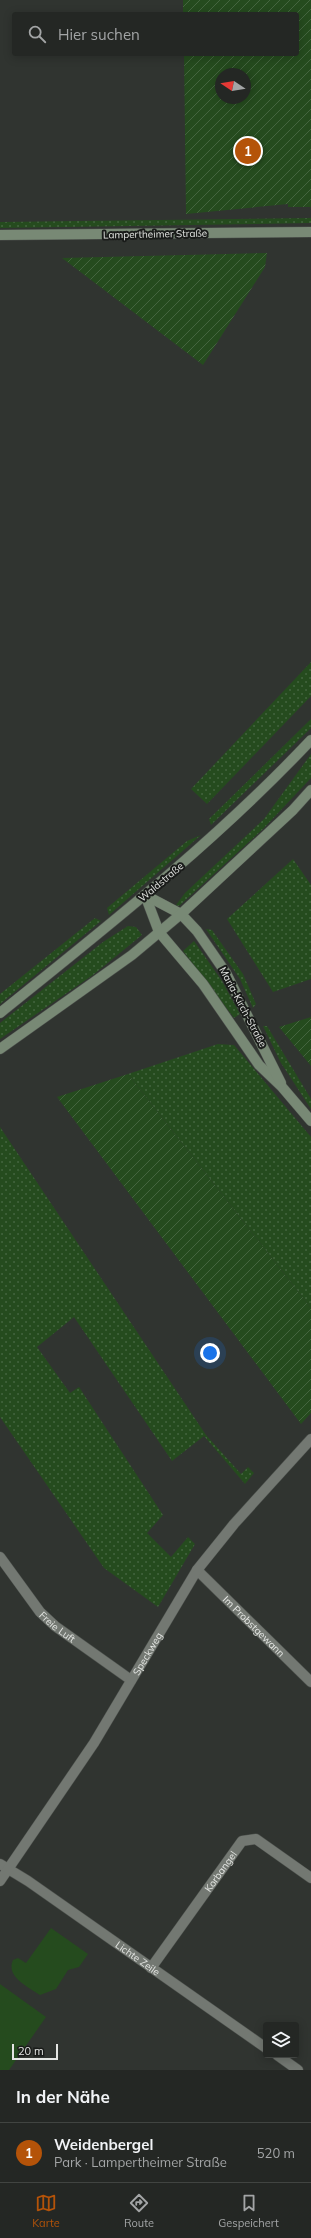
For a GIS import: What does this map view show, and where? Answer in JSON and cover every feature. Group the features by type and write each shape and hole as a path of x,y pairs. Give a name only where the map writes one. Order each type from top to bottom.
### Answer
{"main road":[{"name":"Lampertheimer Straße","path":"0,235 311,232"},
{"name":"Waldstraße","path":"0,1013 220,832 311,740"},
{"path":"4,1046 132,955 181,914 311,790"},
{"name":"Maria-Kirch-Straße","path":"145,895 181,914 197,931 226,973 282,1087"},
{"name":"Maria-Kirch-Straße","path":"145,895 159,932 203,984 259,1064 282,1087 311,1121"}],"street":[{"path":"0,1055 4,1046"},
{"name":"Speckweg","path":"0,1881 4,1867 94,1743 197,1570 234,1524 311,1438"},
{"name":"Freie Luft","path":"0,1557 36,1606 50,1621 131,1680"},
{"name":"Im Probstgewann","path":"197,1570 311,1682"},
{"name":"Korbangel","path":"151,1968 242,1841 256,1839 311,1878"},
{"name":"Lichte Zeile","path":"4,1867 28,1881 263,2046"},
{"path":"281,2058 298,2070"}],"green space":[{"path":"183,0 311,0 311,207 288,207 288,204 186,214 184,56 299,56 299,12 183,12"},
{"path":"311,218 311,223 0,228 0,222"},
{"path":"267,253 265,267 203,365 62,258"},
{"path":"311,662 311,696 207,804 191,789"},
{"path":"311,719 311,728 211,825 209,819"},
{"path":"311,754 311,778 263,829 179,906 176,905 185,893 264,819"},
{"path":"201,835 109,915 107,908 187,841"},
{"path":"293,859 311,885 311,979 273,992 227,919"},
{"path":"95,918 101,921 0,1004 0,994"},
{"path":"128,926 136,927 142,935 93,975 0,1039 0,1023 103,942"},
{"path":"206,929 212,930 243,974 256,1004 253,1008 240,979"},
{"path":"194,941 222,981 240,1014 234,1018 183,951"},
{"path":"311,1017 311,1066 279,1027"},
{"path":"263,1026 267,1026 311,1099 311,1109 281,1063"},
{"path":"218,1044 234,1045 311,1137 311,1308 128,1074"},
{"path":"128,1074 311,1308 311,1413 301,1424 57,1097"},
{"path":"0,1127 206,1435 241,1474 248,1467 254,1473 245,1484 204,1436 172,1461 74,1317 37,1347 70,1393 79,1387 163,1515 147,1533 171,1557 188,1537 195,1544 158,1607 104,1568 0,1417"},
{"path":"51,1928 88,1954 79,1967 68,1970 56,1989 40,1995 15,1977 11,1966 13,1960 18,1958 26,1963"},
{"path":"0,1984 46,2017 9,2070 0,2070"}],"place":[{"name":"Weidenbergel","path":"248,151"}]}
